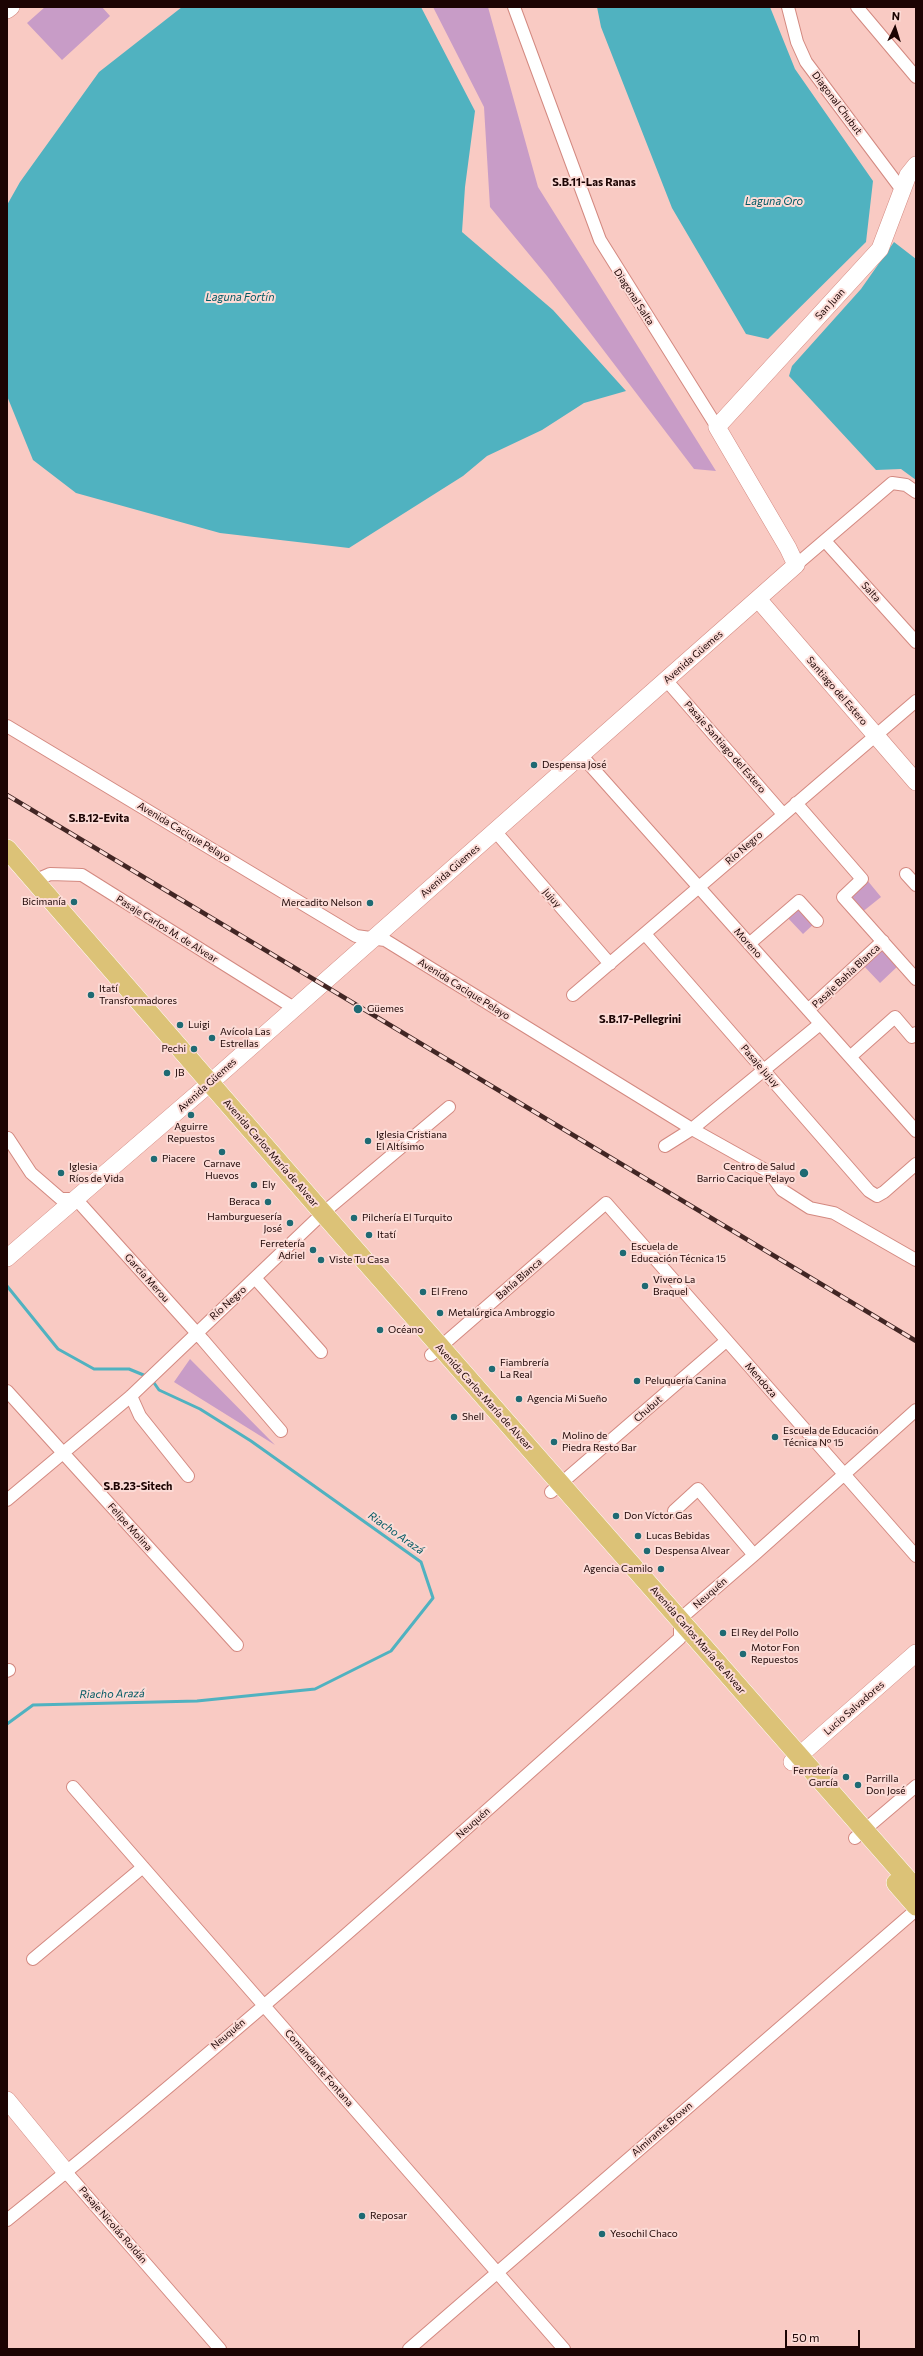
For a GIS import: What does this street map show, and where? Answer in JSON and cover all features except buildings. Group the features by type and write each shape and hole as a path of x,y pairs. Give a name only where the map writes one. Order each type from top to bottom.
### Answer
{"main road":[{"name":"Avenida Carlos María de Alvear","path":"7,849 319,1218 556,1488 680,1638 795,1759"},
{"name":"Avenida Carlos María de Alvear","path":"7,867 206,1086"},
{"name":"Avenida Carlos María de Alvear","path":"556,1488 680,1619 795,1759 860,1834 916,1906"},
{"name":"Avenida Carlos María de Alvear","path":"860,1834 916,1889"}],"street":[{"path":"7,10 11,7"},
{"name":"Diagonal Salta","path":"514,7 600,240 718,427 788,548 796,566"},
{"name":"Diagonal Chubut","path":"788,7 797,42 806,62 902,190"},
{"path":"858,7 916,76"},
{"name":"San Juan","path":"718,427 880,249 908,175 916,165"},
{"name":"Avenida Güemes","path":"7,1258 206,1086 758,599 892,483 906,485 916,492"},
{"name":"Salta","path":"825,541 916,642"},
{"name":"Santiago del Estero","path":"758,599 916,782"},
{"name":"Pasaje Santiago del Estero","path":"666,680 783,814"},
{"name":"Río Negro","path":"573,995 916,701"},
{"name":"Avenida Cacique Pelayo","path":"7,726 356,936 385,940 692,1129 769,1172 782,1190 810,1208 834,1213 916,1260"},
{"name":"Moreno","path":"581,755 820,1024 914,1126"},
{"path":"796,803 862,879 843,897 916,979"},
{"name":"Jujuy","path":"495,831 610,964"},
{"name":"Pasaje Carlos M. de Alvear","path":"34,881 50,874 82,875 294,1008"},
{"path":"906,874 916,885"},
{"path":"749,944 799,901 817,921"},
{"name":"Pasaje Jujuy","path":"645,934 869,1191 877,1196 884,1192 916,1164"},
{"name":"Pasaje Bahía Blanca","path":"808,1010 883,941"},
{"path":"850,1057 895,1017 912,1037 916,1033"},
{"path":"665,1146 692,1129 820,1024"},
{"name":"Río Negro","path":"7,1500 131,1396 196,1332 319,1218 449,1107"},
{"path":"8,1138 32,1173 61,1199 76,1199"},
{"name":"García Merou","path":"76,1199 196,1332 281,1430"},
{"name":"Mendoza","path":"606,1203 916,1556"},
{"name":"Bahía Blanca","path":"436,1352 606,1203"},
{"path":"255,1278 321,1352"},
{"name":"Chubut","path":"556,1488 726,1341"},
{"name":"Felipe Molina","path":"7,1391 237,1645"},
{"path":"131,1396 140,1416 188,1476"},
{"name":"Neuquén","path":"680,1619 916,1410"},
{"path":"674,1510 698,1489 754,1555"},
{"path":"680,1619 680,1638"},
{"name":"Neuquén","path":"7,2220 66,2172 264,2004 479,1818 680,1638"},
{"name":"Lucio Salvadores","path":"795,1759 916,1653"},
{"path":"860,1834 916,1786"},
{"name":"Comandante Fontana","path":"73,1787 564,2349"},
{"path":"33,1959 143,1867"},
{"name":"Almirante Brown","path":"409,2349 496,2272 916,1910"},
{"name":"Pasaje Nicolás Roldán","path":"7,2100 66,2172 220,2349"}],"shaded area":[{"path":"45,7 102,7 110,16 62,60 27,23"},
{"path":"433,7 488,7 538,187 716,471 694,469 547,276 490,207 484,107"},
{"path":"867,880 881,897 861,913 847,897"},
{"path":"800,903 817,921 803,934 786,916"},
{"path":"882,948 899,965 880,983 863,965"},
{"path":"190,1359 275,1445 174,1382"}],"water":[{"name":"Laguna Fortín","path":"182,7 421,7 475,111 465,187 462,232 553,310 626,391 584,403 542,430 487,456 463,476 349,548 220,533 76,493 33,460 7,396 7,205 20,182 99,72"},
{"name":"Laguna Oro","path":"597,7 770,7 795,69 873,181 866,242 768,339 746,334 672,208 601,27"},
{"path":"894,242 916,259 916,480 901,469 876,470 789,376 792,366 861,289"}],"waterway":[{"name":"Riacho Arazá","path":"7,1286 58,1349 94,1369 129,1369 146,1376"},
{"name":"Riacho Arazá","path":"7,1724 33,1705 197,1701 315,1689 391,1651 433,1598 421,1562 251,1441 200,1409 159,1390 152,1380"}],"railway":[{"path":"7,795 916,1341"}],"place":[{"name":"Despensa José","path":"534,765"},
{"name":"Bicimanía","path":"74,902"},
{"name":"Mercadito Nelson","path":"370,903"},
{"name":"Itatí Transformadores","path":"91,995"},
{"name":"Güemes","path":"358,1009"},
{"name":"Luigi","path":"180,1025"},
{"name":"Avícola Las Estrellas","path":"212,1038"},
{"name":"Pechi","path":"194,1049"},
{"name":"JB","path":"167,1073"},
{"name":"Aguirre Repuestos","path":"191,1115"},
{"name":"Iglesia Cristiana El Altísimo","path":"368,1141"},
{"name":"Carnave Huevos","path":"222,1152"},
{"name":"Piacere","path":"154,1159"},
{"name":"Iglesia Ríos de Vida","path":"61,1173"},
{"name":"Centro de Salud Barrio Cacique Pelayo","path":"804,1173"},
{"name":"Ely","path":"254,1185"},
{"name":"Beraca","path":"268,1202"},
{"name":"Pilchería El Turquito","path":"354,1218"},
{"name":"Hamburguesería José","path":"290,1223"},
{"name":"Itatí","path":"369,1235"},
{"name":"Ferretería Adriel","path":"313,1250"},
{"name":"Escuela de Educación Técnica 15","path":"623,1253"},
{"name":"Viste Tu Casa","path":"321,1260"},
{"name":"Vivero La Braquel","path":"645,1286"},
{"name":"El Freno","path":"423,1292"},
{"name":"Metalúrgica Ambroggio","path":"440,1313"},
{"name":"Océano","path":"380,1330"},
{"name":"Fiambrería La Real","path":"492,1369"},
{"name":"Peluquería Canina","path":"637,1381"},
{"name":"Agencia Mi Sueño","path":"519,1399"},
{"name":"Shell","path":"454,1417"},
{"name":"Escuela de Educación Técnica N° 15","path":"775,1437"},
{"name":"Molino de Piedra Resto Bar","path":"554,1442"},
{"name":"Don Víctor Gas","path":"616,1516"},
{"name":"Lucas Bebidas","path":"638,1536"},
{"name":"Despensa Alvear","path":"647,1551"},
{"name":"Agencia Camilo","path":"661,1569"},
{"name":"El Rey del Pollo","path":"723,1633"},
{"name":"Motor Fon Repuestos","path":"743,1654"},
{"name":"Ferretería García","path":"846,1777"},
{"name":"Parrilla Don José","path":"858,1785"},
{"name":"Reposar","path":"362,2216"},
{"name":"Yesochil Chaco","path":"602,2234"}],"district":[{"name":"S.B.11-Las Ranas","path":"594,182"},
{"name":"S.B.12-Evita","path":"99,818"},
{"name":"S.B.17-Pellegrini","path":"640,1019"},
{"name":"S.B.23-Sitech","path":"138,1486"}]}
